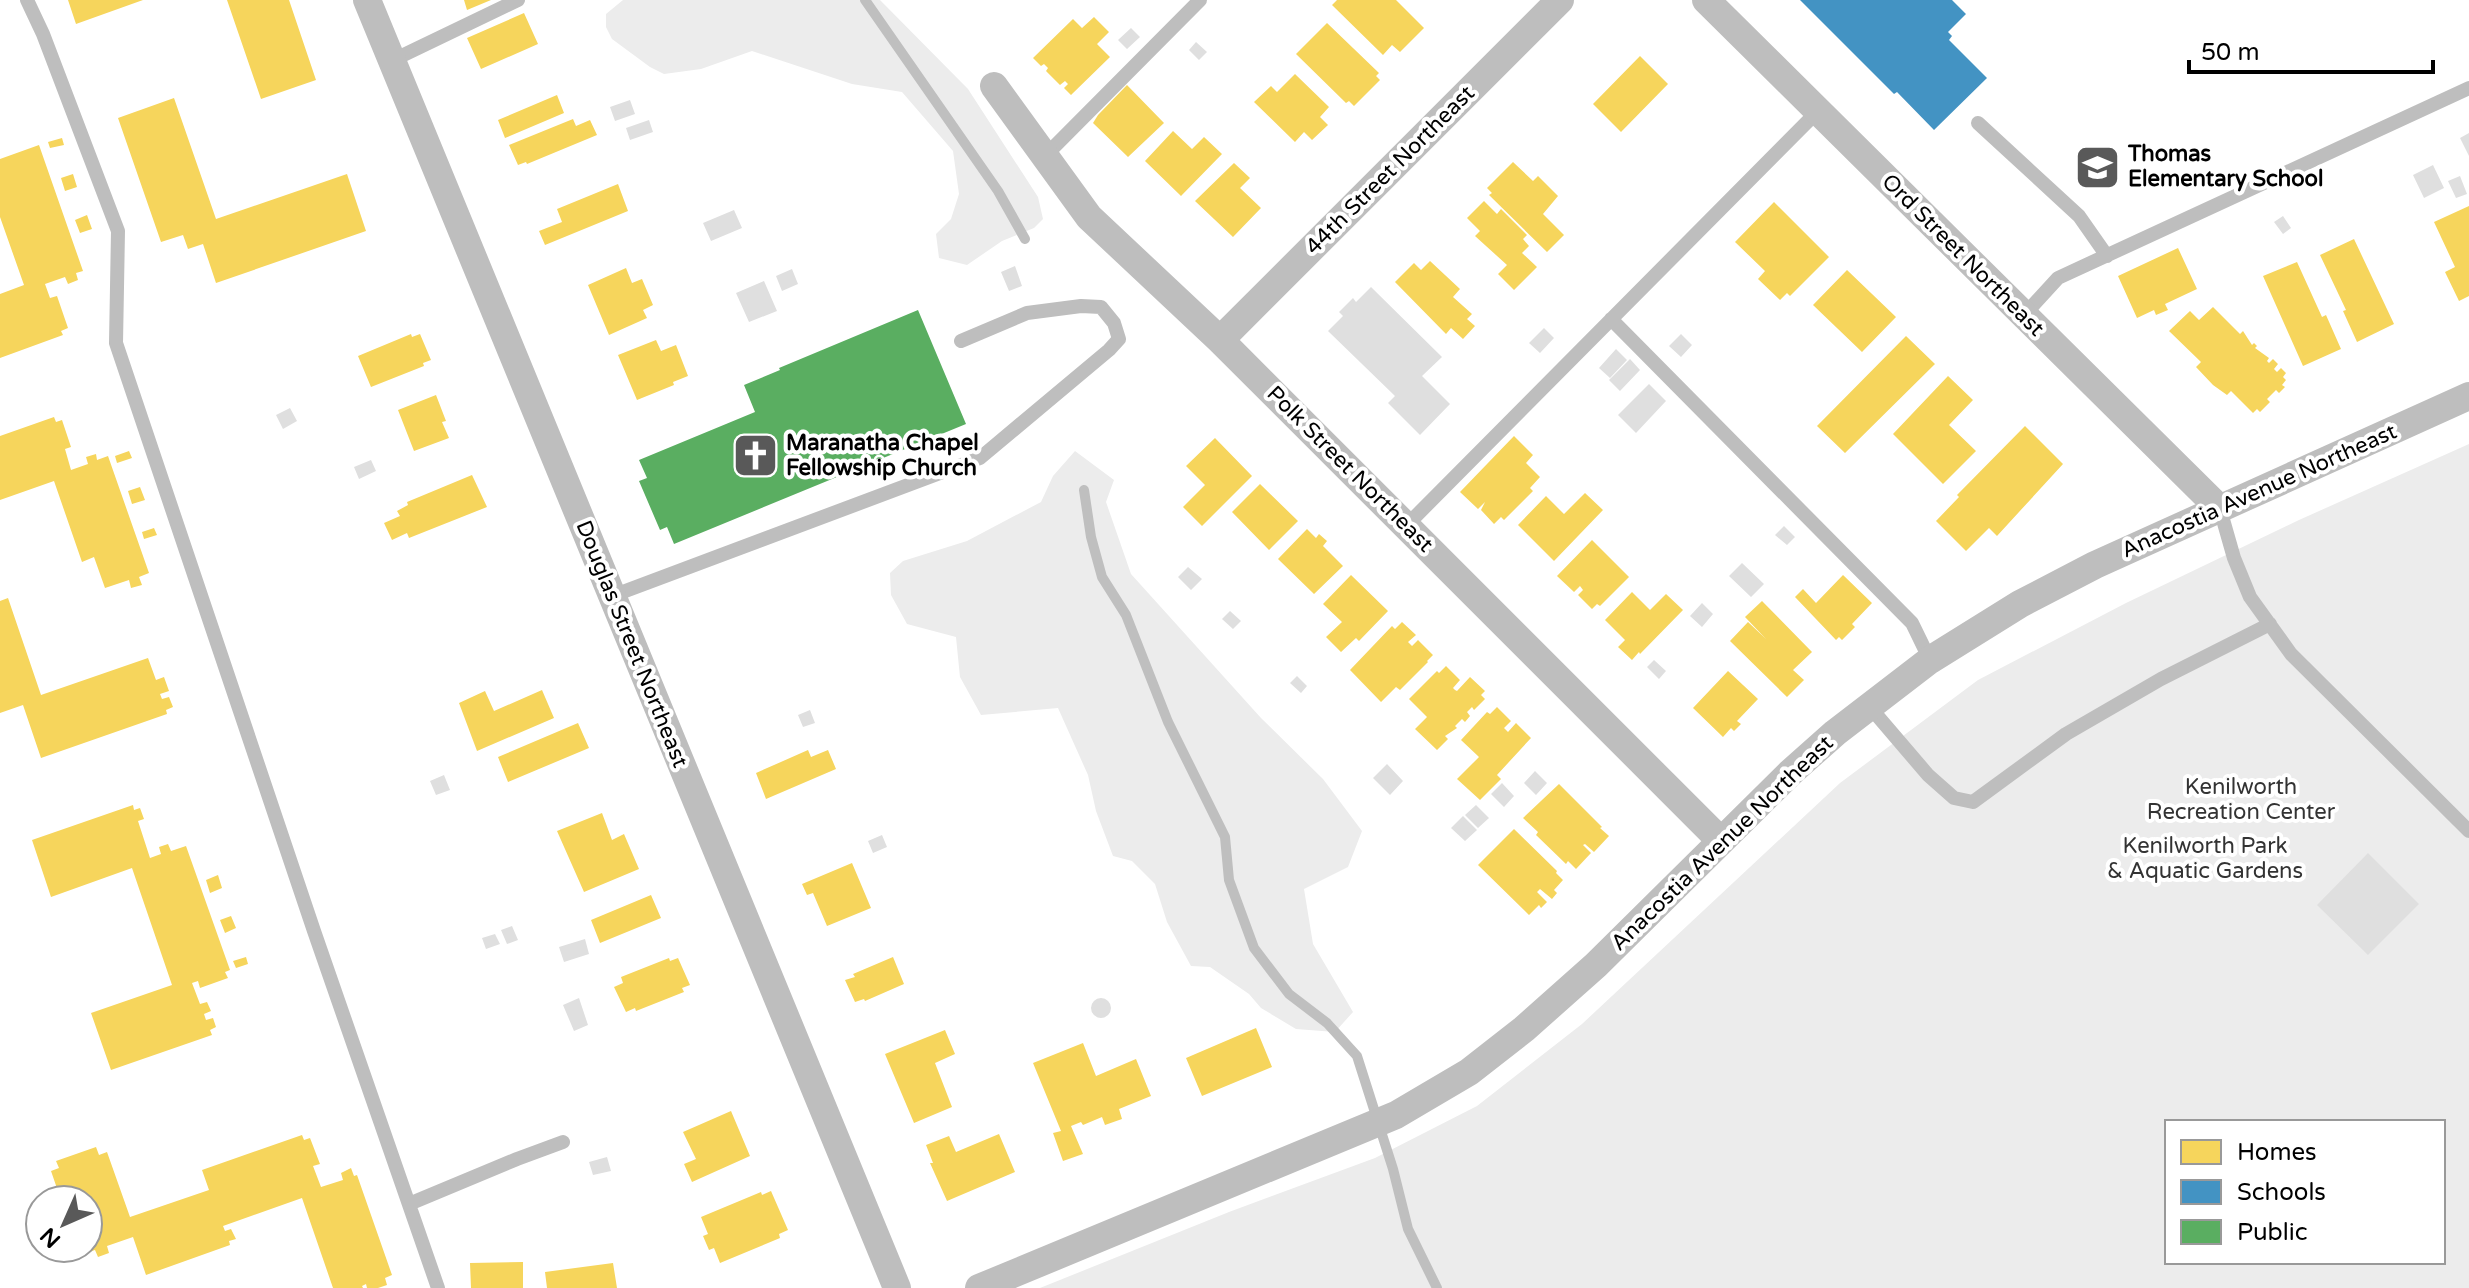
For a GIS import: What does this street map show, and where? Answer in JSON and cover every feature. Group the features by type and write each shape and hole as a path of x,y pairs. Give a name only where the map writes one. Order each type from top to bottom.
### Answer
{"street":[{"name":"Douglas Street Northeast","path":"367,0 897,1288"},
{"name":"44th Street Northeast","path":"1220,340 1560,0"},
{"name":"Ord Street Northeast","path":"1706,0 2220,509"},
{"name":"Polk Street Northeast","path":"994,86 1089,217 1220,340 1721,841"},
{"name":"Anacostia Avenue Northeast","path":"979,1288 1396,1115 1469,1072 1535,1021 1596,965 1790,773 1869,706 1930,660 2020,604 2095,565 2469,396"}],"lane":[{"path":"27,0 43,34 118,231 116,343 438,1288"},
{"path":"391,61 518,0"},
{"path":"1045,156 1200,0"},
{"path":"2024,315 2058,278 2469,88"},
{"path":"1407,525 1818,111"},
{"path":"1978,123 2079,216 2107,256"},
{"path":"612,596 980,458 1119,339 1114,323 1101,307 1081,306 1027,313 961,341"},
{"path":"1611,319 1912,623 1930,660"},
{"path":"2220,509 2234,558 2250,597 2291,654 2469,831"},
{"path":"1869,706 1928,775 1954,798 1973,802 2066,734 2161,679 2270,624"},
{"path":"409,1204 563,1142"}],"green space":[{"path":"623,0 880,0 968,89 1038,197 1043,219 1034,228 1002,241 967,265 939,258 936,234 951,219 959,194 953,151 902,92 852,84 752,51 701,69 664,74 612,39 606,27 606,14"},
{"name":"Kenilworth Park & Aquatic Gardens","path":"2469,444 2469,1288 1040,1288 1229,1212 1375,1158 1477,1106 1582,1024 1840,783 1978,680 2126,603 2299,520"},
{"path":"1075,451 1114,480 1106,502 1131,574 1261,718 1323,779 1362,831 1348,867 1304,889 1313,944 1353,1012 1335,1032 1296,1029 1261,1008 1249,994 1210,967 1191,966 1167,922 1155,884 1132,861 1113,856 1096,811 1088,775 1058,708 981,715 960,677 956,637 907,624 891,595 890,573 903,561 967,541 1041,502 1053,476"}],"building: Homes":[{"path":"68,0 143,0 76,24"},
{"path":"227,0 289,0 316,80 261,99"},
{"path":"464,0 491,0 467,10"},
{"path":"1337,0 1396,0 1424,28 1400,52 1392,45 1383,55 1332,5"},
{"path":"524,13 538,44 481,69 467,38"},
{"path":"1094,17 1109,32 1097,44 1110,57 1071,95 1064,88 1068,84 1065,81 1060,85 1046,71 1048,68 1044,64 1041,66 1033,58 1073,19 1082,28"},
{"path":"1327,23 1379,73 1376,76 1380,80 1354,106 1349,101 1346,103 1296,54"},
{"path":"1640,56 1668,84 1621,132 1593,104"},
{"path":"1295,74 1329,107 1320,117 1328,125 1312,140 1304,132 1295,142 1254,102 1271,86 1277,92"},
{"path":"1127,85 1164,123 1128,157 1093,123"},
{"path":"557,95 564,113 505,138 498,120"},
{"path":"174,98 216,219 347,174 366,231 216,283 203,244 188,249 183,235 161,242 118,118"},
{"path":"573,119 576,126 590,120 597,135 518,165 509,145"},
{"path":"1173,131 1192,149 1204,137 1222,154 1181,196 1145,161"},
{"path":"62,138 64,145 50,148 48,142"},
{"path":"39,145 83,271 76,273 78,280 68,284 65,277 45,284 50,298 57,296 68,328 61,331 63,335 0,358 0,294 24,285 0,217 0,159"},
{"path":"1513,162 1533,181 1538,176 1558,196 1543,214 1564,235 1547,252 1489,195 1492,193 1487,188"},
{"path":"1234,163 1250,178 1240,188 1261,208 1233,237 1195,201"},
{"path":"73,174 77,187 65,191 61,178"},
{"path":"618,184 628,211 545,245 539,231 562,222 557,209"},
{"path":"1484,201 1497,214 1501,209 1527,235 1523,239 1529,246 1522,253 1537,267 1514,290 1498,274 1507,265 1475,236 1480,231 1467,218"},
{"path":"1774,202 1829,257 1790,296 1787,293 1780,300 1758,279 1765,271 1735,242"},
{"path":"2469,206 2469,296 2459,301 2445,272 2455,267 2434,222"},
{"path":"87,215 92,229 80,233 75,220"},
{"path":"2354,239 2394,324 2357,342 2343,311 2346,310 2320,255"},
{"path":"2178,248 2197,289 2165,304 2168,310 2156,315 2154,310 2137,318 2118,276"},
{"path":"1430,261 1460,289 1453,297 1472,314 1467,319 1475,326 1463,339 1451,328 1446,334 1395,282 1414,263 1421,270"},
{"path":"2297,262 2322,317 2326,315 2341,349 2303,366 2263,276"},
{"path":"626,268 632,283 642,279 653,305 643,310 647,318 609,335 588,285"},
{"path":"1847,270 1896,317 1862,352 1813,305"},
{"path":"2213,307 2240,334 2243,331 2252,345 2254,343 2255,348 2269,358 2269,363 2273,359 2278,364 2274,369 2277,372 2281,368 2286,373 2282,385 2285,387 2279,393 2276,390 2267,399 2270,402 2260,412 2257,409 2253,413 2231,391 2227,395 2213,385 2196,367 2201,362 2169,331 2190,311 2199,320"},
{"path":"411,334 412,337 420,334 431,360 423,363 424,366 371,387 358,356"},
{"path":"1906,336 1935,364 1845,453 1817,426"},
{"path":"656,340 661,351 676,345 688,376 637,400 618,355"},
{"path":"1948,376 1973,400 1949,425 1976,451 1943,484 1893,434"},
{"path":"436,395 449,438 414,451 398,410"},
{"path":"54,417 56,422 62,420 71,447 65,449 71,470 88,464 86,457 96,454 97,460 108,456 149,573 139,577 142,585 131,588 129,580 105,588 94,557 82,562 54,481 0,500 0,436"},
{"path":"2025,426 2063,464 1997,536 1989,528 1966,551 1936,521 1959,497 1957,495"},
{"path":"1514,436 1533,455 1526,463 1540,477 1530,488 1533,491 1504,520 1501,517 1494,524 1481,510 1485,502 1478,509 1460,492"},
{"path":"1215,438 1252,476 1202,526 1183,507 1205,485 1186,466"},
{"path":"129,451 132,458 117,463 115,456"},
{"path":"472,475 487,507 409,538 407,533 392,540 384,523 400,516 397,511 408,505 407,502"},
{"path":"1260,484 1298,521 1269,550 1232,512"},
{"path":"140,487 145,500 132,504 128,491"},
{"path":"1585,493 1603,510 1554,561 1518,525 1546,496 1564,514"},
{"path":"154,528 157,535 144,539 142,532"},
{"path":"1307,529 1316,538 1319,534 1327,541 1323,546 1343,566 1314,594 1278,559"},
{"path":"1592,540 1629,577 1600,606 1597,604 1592,609 1578,595 1583,590 1580,586 1574,592 1557,576"},
{"path":"1351,575 1388,611 1359,641 1356,638 1341,652 1326,637 1342,622 1323,604"},
{"path":"1843,575 1872,603 1852,624 1855,627 1842,640 1839,637 1836,640 1795,597 1803,589 1816,603"},
{"path":"1632,592 1650,610 1666,594 1683,610 1632,660 1618,647 1625,640 1605,620"},
{"path":"8,598 41,695 148,658 156,680 164,677 169,691 160,694 162,699 169,697 173,707 166,710 167,714 41,758 23,705 0,713 0,601"},
{"path":"1762,601 1812,652 1793,670 1804,680 1787,697 1730,641 1748,622 1766,639 1745,617"},
{"path":"1402,622 1416,635 1408,642 1412,646 1418,640 1433,655 1400,690 1396,687 1381,702 1350,670 1392,626 1395,629"},
{"path":"1446,666 1460,680 1453,688 1455,690 1470,677 1485,691 1481,695 1485,699 1474,710 1472,707 1467,712 1470,716 1465,722 1462,719 1455,726 1457,728 1445,736 1448,739 1437,750 1415,729 1427,717 1409,699"},
{"path":"1728,671 1758,699 1737,721 1741,724 1734,731 1731,728 1723,737 1693,708"},
{"path":"542,690 554,718 477,751 459,703 485,691 494,711"},
{"path":"1497,707 1511,721 1504,728 1508,732 1516,723 1531,738 1497,775 1501,779 1480,800 1457,779 1479,757 1461,740 1487,712 1490,714"},
{"path":"578,723 589,748 508,782 498,757"},
{"path":"808,750 811,757 828,750 836,769 766,799 756,773"},
{"path":"1559,784 1609,836 1594,852 1583,845 1591,853 1576,869 1568,861 1566,864 1523,818"},
{"path":"133,805 134,810 140,808 144,819 138,821 150,858 161,854 159,847 168,844 171,851 186,846 230,970 225,972 228,978 200,988 198,981 192,983 200,1004 207,1002 211,1011 204,1014 206,1020 213,1018 216,1027 210,1030 212,1035 111,1070 91,1013 172,985 132,868 51,897 32,840"},
{"path":"602,813 612,840 624,834 639,869 584,892 557,831"},
{"path":"1514,829 1563,880 1554,890 1557,893 1552,899 1540,889 1537,892 1547,902 1529,915 1478,865"},
{"path":"852,863 871,908 827,926 813,893 807,895 802,884"},
{"path":"218,875 222,888 210,893 206,880"},
{"path":"651,895 661,918 600,943 591,920"},
{"path":"231,916 236,928 225,933 220,920"},
{"path":"246,957 248,964 236,968 233,961"},
{"path":"893,957 904,984 865,1001 855,1002 845,980"},
{"path":"669,958 670,961 678,958 690,985 682,988 684,992 626,1012 614,987 623,983 621,977"},
{"path":"1256,1028 1272,1067 1202,1096 1186,1058"},
{"path":"945,1030 955,1054 935,1063 952,1107 914,1123 885,1054"},
{"path":"1083,1043 1096,1076 1136,1059 1151,1096 1119,1109 1122,1119 1105,1125 1102,1117 1071,1126 1083,1154 1063,1161 1053,1133 1061,1131 1033,1063"},
{"path":"731,1111 750,1156 692,1182 684,1164 696,1159 683,1132"},
{"path":"999,1134 1015,1172 947,1201 930,1163 933,1163 926,1145 949,1136 956,1152"},
{"path":"302,1135 304,1140 310,1138 320,1164 313,1166 321,1187 343,1180 341,1173 351,1168 354,1176 357,1175 392,1275 385,1278 387,1285 378,1288 367,1288 366,1284 363,1288 333,1288 302,1198 223,1226 225,1231 231,1229 236,1239 229,1241 230,1245 146,1275 133,1237 107,1246 109,1253 104,1255 104,1184 55,1184 51,1171 59,1168 56,1161 96,1147 99,1155 107,1152 130,1217 209,1190 202,1170"},
{"path":"771,1191 788,1230 779,1234 780,1238 720,1263 714,1248 709,1250 703,1236 708,1234 701,1217 761,1192 762,1195"},
{"path":"523,1262 523,1288 471,1288 470,1263"},
{"path":"613,1263 617,1288 547,1288 545,1272"}],"building: Schools":[{"path":"1800,0 1952,0 1966,14 1948,32 1952,36 1949,40 1987,78 1934,130"}],"building: Public":[{"path":"918,310 966,424 674,544 667,527 660,530 639,481 647,478 639,460 755,412 744,385"}],"building: Other":[{"path":"1131,28 1140,37 1127,49 1118,40"},
{"path":"1196,42 1207,52 1199,60 1189,50"},
{"path":"630,100 635,114 615,121 610,107"},
{"path":"649,120 653,132 630,140 626,128"},
{"path":"2469,133 2469,156 2460,138"},
{"path":"2433,165 2444,188 2424,198 2413,175"},
{"path":"2460,176 2467,194 2456,198 2448,181"},
{"path":"734,210 742,228 711,241 703,223"},
{"path":"2283,216 2291,228 2283,234 2274,222"},
{"path":"1015,266 1022,286 1009,291 1001,272"},
{"path":"792,269 798,284 782,291 776,276"},
{"path":"764,281 777,311 749,322 736,293"},
{"path":"1371,287 1442,357 1422,376 1450,404 1420,435 1388,403 1395,396 1328,331 1343,316 1339,312 1353,298 1356,302"},
{"path":"1544,328 1554,338 1540,353 1529,343"},
{"path":"1681,334 1692,345 1681,357 1669,346"},
{"path":"1616,349 1627,360 1610,378 1599,368"},
{"path":"1630,359 1640,370 1620,391 1609,380"},
{"path":"1649,384 1666,401 1636,433 1618,415"},
{"path":"290,408 297,421 283,429 276,415"},
{"path":"371,460 376,471 359,479 354,467"},
{"path":"1784,526 1795,537 1787,545 1775,535"},
{"path":"1742,563 1764,584 1751,597 1729,576"},
{"path":"1188,567 1202,579 1191,590 1178,577"},
{"path":"1702,603 1713,614 1702,627 1690,616"},
{"path":"1230,611 1241,621 1233,629 1222,619"},
{"path":"1654,660 1666,671 1659,679 1647,667"},
{"path":"1297,676 1307,686 1301,693 1290,683"},
{"path":"810,710 815,723 803,727 798,715"},
{"path":"1387,764 1403,781 1390,795 1373,778"},
{"path":"1535,771 1547,783 1536,795 1524,783"},
{"path":"444,775 450,790 436,795 430,781"},
{"path":"1502,783 1514,796 1504,807 1491,794"},
{"path":"1476,805 1489,818 1478,828 1465,815"},
{"path":"1463,816 1477,830 1465,841 1451,828"},
{"path":"882,835 887,847 873,853 868,841"},
{"path":"2368,853 2419,904 2368,955 2317,905"},
{"path":"512,926 518,940 507,944 501,930"},
{"path":"495,934 500,944 486,949 482,938"},
{"path":"585,939 589,954 564,962 559,947"},
{"path":"579,998 588,1025 574,1031 563,1005"},
{"path":"1101,998 1108,1001 1111,1008 1108,1015 1101,1018 1094,1015 1091,1008 1094,1001"},
{"path":"607,1157 611,1171 593,1175 589,1162"}],"waterway":[{"path":"865,0 998,191 1025,239"},
{"path":"1084,490 1091,537 1102,577 1126,615 1168,722 1225,837 1229,880 1254,948 1289,994 1327,1023 1357,1056 1393,1169 1408,1229 1437,1288"}],"place":[{"name":"Thomas Elementary School","path":"2097,167"},
{"name":"Maranatha Chapel Fellowship Church","path":"755,456"}],"park label":[{"name":"Kenilworth Recreation Center","path":"2241,800"}]}
